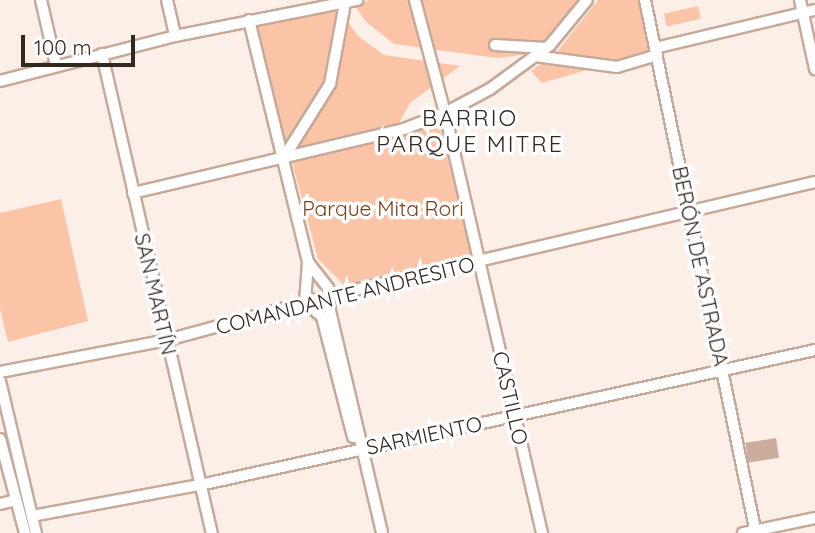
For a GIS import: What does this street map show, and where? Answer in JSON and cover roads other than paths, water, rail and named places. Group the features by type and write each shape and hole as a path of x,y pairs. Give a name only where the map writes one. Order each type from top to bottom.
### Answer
{"street":[{"path":"41,0 57,65"},
{"path":"167,0 175,36"},
{"path":"0,81 296,6 357,0"},
{"name":"CASTILLO","path":"415,0 445,113 542,533"},
{"path":"133,193 404,129 445,113 535,57 587,0"},
{"name":"BERÓN DE ASTRADA","path":"645,0 756,532"},
{"path":"800,0 815,69"},
{"path":"283,159 330,84 345,3"},
{"path":"535,57 617,66 656,52 815,10"},
{"path":"249,20 308,262 305,302 322,317 383,533"},
{"path":"495,45 546,48"},
{"name":"SAN MARTÍN","path":"102,54 212,533"},
{"name":"COMANDANTE ANDRESITO","path":"0,372 167,340 329,296 480,263 815,182"},
{"path":"308,262 328,288 376,533"},
{"name":"SARMIENTO","path":"32,516 200,485 815,350"},
{"path":"0,381 36,533"},
{"path":"0,439 25,533"},
{"path":"0,504 16,500"},
{"path":"743,533 815,518"}],"district":[{"name":"BARRIO PARQUE MITRE","path":"470,131"}],"park label":[{"name":"Parque Mita Rori","path":"383,208"}]}
